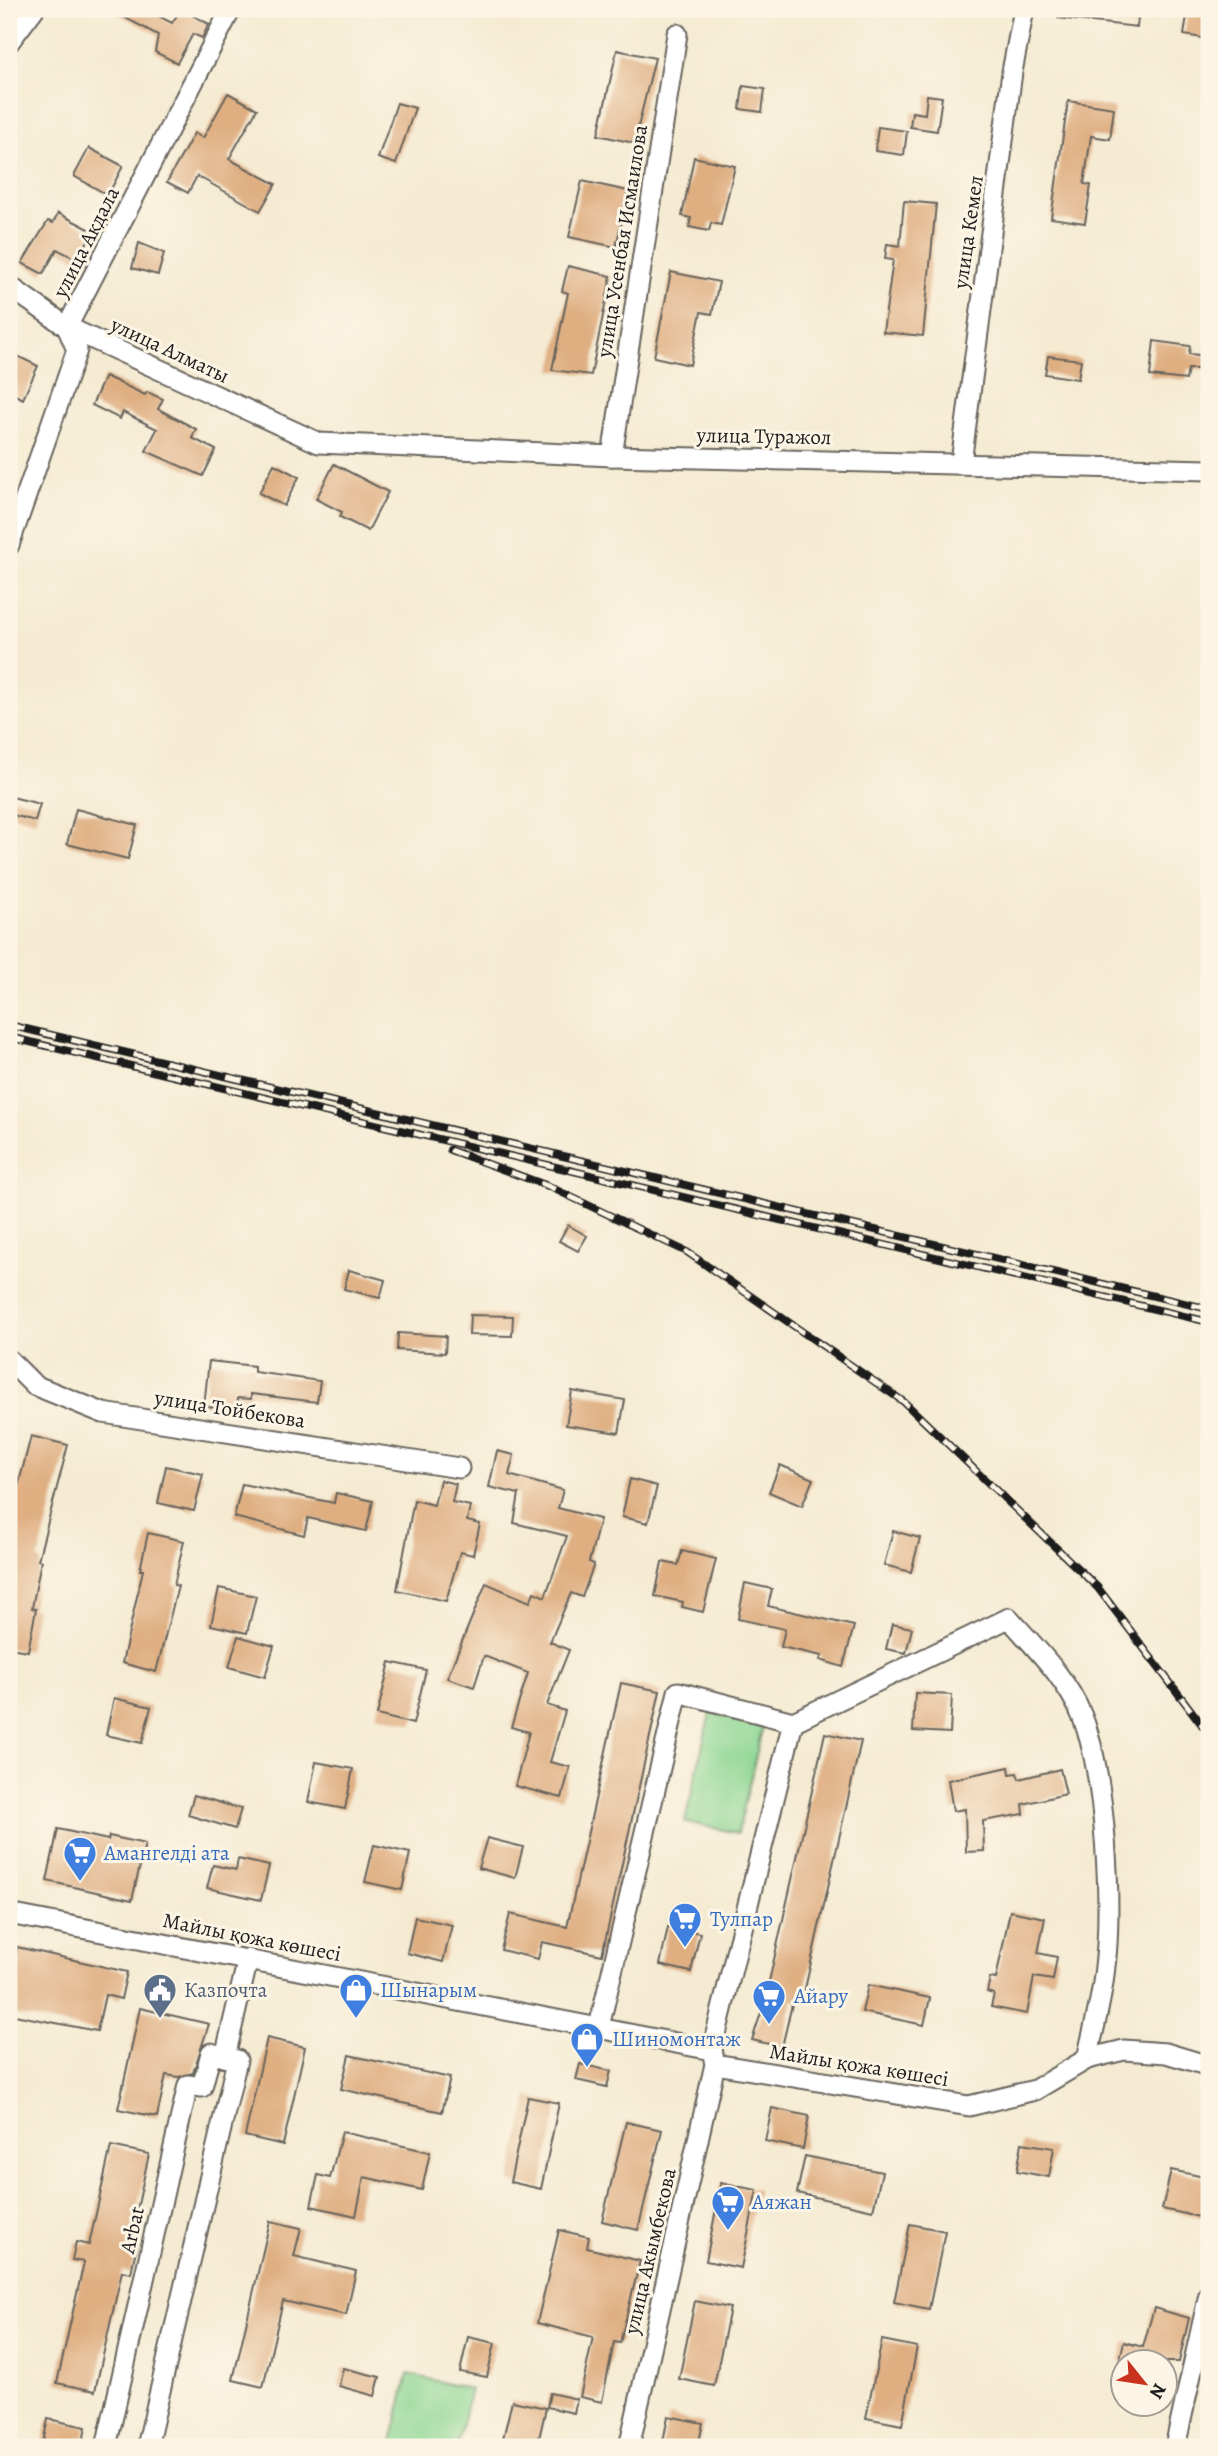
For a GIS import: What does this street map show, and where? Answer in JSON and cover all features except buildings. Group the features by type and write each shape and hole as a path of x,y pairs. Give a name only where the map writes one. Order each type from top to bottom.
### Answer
{"street":[{"path":"9,42 34,9"},
{"name":"улица Акдала","path":"9,545 77,350 67,327 231,9"},
{"name":"улица Кемел","path":"961,463 1012,72 1024,9"},
{"name":"улица Усенбая Исмаилова","path":"612,456 677,34"},
{"name":"улица Алматы","path":"9,286 67,327 319,443"},
{"name":"улица Туражол","path":"319,443 612,456 1209,470"},
{"name":"улица Тойбекова","path":"9,1360 34,1385 103,1413 459,1468"},
{"path":"598,2031 678,1692 793,1722 1009,1618 1060,1675 1082,1716 1093,1757 1107,1878 1105,1974 1087,2059"},
{"name":"улица Акымбекова","path":"629,2447 713,2057 793,1722"},
{"name":"Майлы қожа көшесі","path":"9,1914 248,1959 713,2057 970,2106 1035,2090 1087,2059 1124,2049 1166,2053 1209,2066"},
{"path":"147,2447 237,2060 225,2057 248,1959"},
{"name":"Arbat","path":"106,2447 188,2085 202,2087 211,2053 225,2057"},
{"path":"1175,2447 1209,2294"}],"green space":[{"path":"710,1713 763,1725 738,1833 685,1822"},
{"path":"408,2374 470,2389 457,2447 391,2447"}],"railway":[{"path":"9,1025 1209,1309"},
{"path":"9,1037 1209,1322"},
{"path":"450,1150 548,1186 687,1252 904,1402 1098,1588 1209,1734"}],"place":[{"name":"Амангелді ата","path":"80,1883"},
{"name":"Тулпар","path":"685,1949"},
{"name":"Казпочта","path":"160,2020"},
{"name":"Шынарым","path":"356,2020"},
{"name":"Айару","path":"769,2026"},
{"name":"Шиномонтаж","path":"587,2069"},
{"name":"Аяжан","path":"728,2232"}]}
